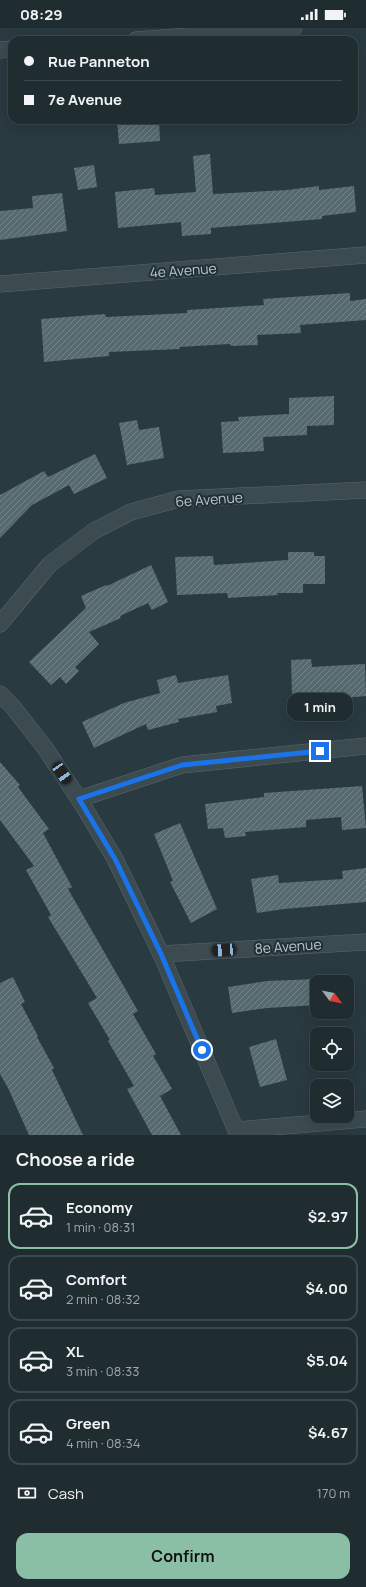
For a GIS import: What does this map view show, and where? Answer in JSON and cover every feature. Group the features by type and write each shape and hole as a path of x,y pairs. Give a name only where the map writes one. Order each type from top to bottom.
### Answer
{"street":[{"path":"189,36 294,28"},
{"name":"4e Avenue","path":"0,284 366,255"},
{"name":"6e Avenue","path":"0,624 50,564 94,531 132,512 179,499 366,490"},
{"path":"0,694 13,707 44,748 79,799 115,859 161,954 238,1132 366,1120"},
{"path":"79,799 182,765 366,746"},
{"name":"8e Avenue","path":"161,954 366,942"}],"building":[{"path":"117,124 159,124 160,141 119,144"},
{"path":"210,154 213,194 287,190 319,186 319,190 354,186 356,212 322,216 322,219 211,228 211,234 182,236 181,222 118,228 115,192 154,188 155,195 196,192 193,156"},
{"path":"94,165 97,187 78,190 74,168"},
{"path":"62,193 67,231 0,240 0,211 33,208 32,196"},
{"path":"350,293 350,301 366,299 366,320 300,325 301,333 257,335 258,345 231,346 230,344 179,347 180,349 109,352 109,356 44,362 41,319 105,314 106,317 187,313 187,310 264,305 263,299"},
{"path":"334,396 334,425 307,426 307,435 263,437 264,451 223,453 221,422 239,421 238,417 289,414 289,398"},
{"path":"137,420 139,430 159,427 164,458 127,465 119,423"},
{"path":"95,454 107,478 74,494 69,485 32,505 0,538 0,495 44,471 48,477"},
{"path":"288,552 314,552 314,556 325,556 325,584 303,584 303,593 277,593 278,595 228,598 227,593 177,595 175,557 213,556 214,565 288,560"},
{"path":"151,565 168,602 152,610 148,603 120,616 121,618 89,632 99,644 75,667 79,671 66,684 60,677 51,685 29,662 86,608 81,596 106,585 107,586"},
{"path":"311,659 312,667 365,664 366,696 345,698 345,692 292,695 291,660"},
{"path":"176,675 178,683 228,675 232,703 216,706 217,712 178,719 179,722 148,730 146,724 94,748 82,722 124,703 160,693 157,680"},
{"path":"0,762 20,785 18,787 49,829 43,833 72,887 68,889 138,1011 133,1014 156,1054 153,1056 172,1089 160,1096 181,1135 152,1135 127,1089 134,1086 108,1041 110,1040 88,1003 97,998 48,917 51,915 26,870 34,866 0,820"},
{"path":"362,786 366,828 342,830 341,817 306,820 306,827 245,832 246,836 225,838 223,828 208,829 205,804 264,797 264,793"},
{"path":"180,823 217,909 191,923 170,882 173,881 154,834"},
{"path":"366,868 366,902 284,909 257,913 251,879 278,875 279,883 343,879 342,871"},
{"path":"13,977 25,1002 21,1004 54,1068 52,1070 83,1135 29,1135 8,1088 0,1074 0,983"},
{"path":"310,979 310,1005 267,1008 232,1013 228,987 267,981"},
{"path":"276,1039 287,1080 260,1087 249,1047"}],"route":[{"path":"202,1050 161,954 115,859 79,799 182,765 320,751"}]}
